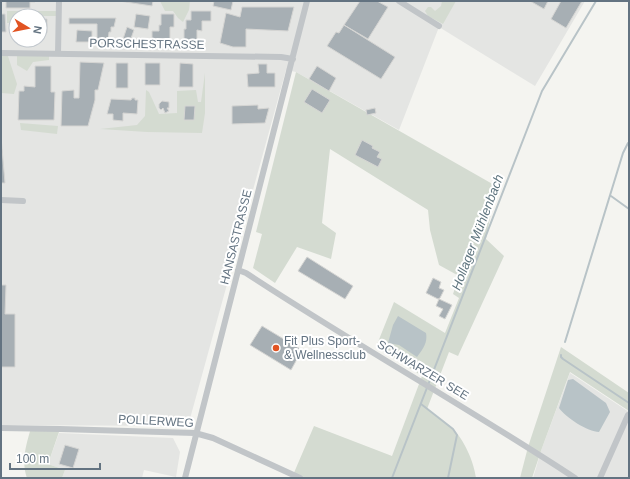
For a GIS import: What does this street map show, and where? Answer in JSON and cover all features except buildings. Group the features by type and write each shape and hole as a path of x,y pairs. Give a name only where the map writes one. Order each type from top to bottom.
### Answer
{"street":[{"path":"58,54 59,1"},
{"name":"HANSASTRASSE","path":"184,478 308,1"},
{"path":"399,1 439,26"},
{"name":"PORSCHESTRASSE","path":"1,53 281,57 293,59"},
{"path":"1,200 24,201"},
{"name":"SCHWARZER SEE","path":"238,270 246,273 282,297 528,447 575,478"},
{"path":"600,478 628,415"},
{"name":"POLLERWEG","path":"1,428 195,433 214,438 300,478"}],"shaded area":[{"path":"1,1 585,1 535,86 439,27 399,130 296,72 286,70 188,426 1,425"},
{"path":"160,1 190,1 189,10 183,22 173,11 165,11"},
{"path":"442,1 456,1 443,24 428,16 425,11 428,7 431,7 435,11 441,6"},
{"path":"7,11 8,11 8,23"},
{"path":"48,11 59,11 59,16 48,16"},
{"path":"1,53 7,53 17,84 14,94 1,93"},
{"path":"17,53 49,54 49,60 33,62 27,71 17,65"},
{"path":"296,72 496,186 486,239 504,256 458,356 449,352 427,409 449,425 461,438 471,458 476,478 300,478 293,475 314,426 392,456 422,376 376,347 394,302 445,333 459,298 453,294 459,276 439,265 430,230 428,210 330,149 322,223 336,233 331,259 297,247 275,283 253,268 262,234 256,232"},
{"path":"205,73 205,113 202,133 100,129 137,125 145,116 146,90 149,92 159,114 177,113 177,91 196,90 198,102 201,102"},
{"path":"20,123 58,126 57,134 21,130"},
{"path":"398,316 426,333 423,349 417,357 399,345 388,343 393,325"},
{"path":"561,347 629,393 629,411 570,372 532,478 520,478 528,447"},
{"path":"570,373 629,412 629,478 533,478 542,448"},
{"path":"573,379 606,403 610,412 599,432 589,430 577,423 566,416 559,408 568,380"},
{"path":"31,428 60,429 48,464 65,470 62,478 27,478 24,459"},
{"path":"59,433 173,438 180,452 176,477 144,470 142,478 62,478 65,470 48,464"}],"waterway":[{"name":"Hollager Mühlenbach","path":"392,478 542,91 596,1"},
{"path":"565,342 623,153 628,143"},
{"path":"611,196 629,209"},
{"path":"561,355 563,359 629,403"},
{"path":"421,404 453,429 457,435 448,478"}],"place":[{"name":"Fit Plus Sport- & Wellnessclub","path":"276,348"}]}
